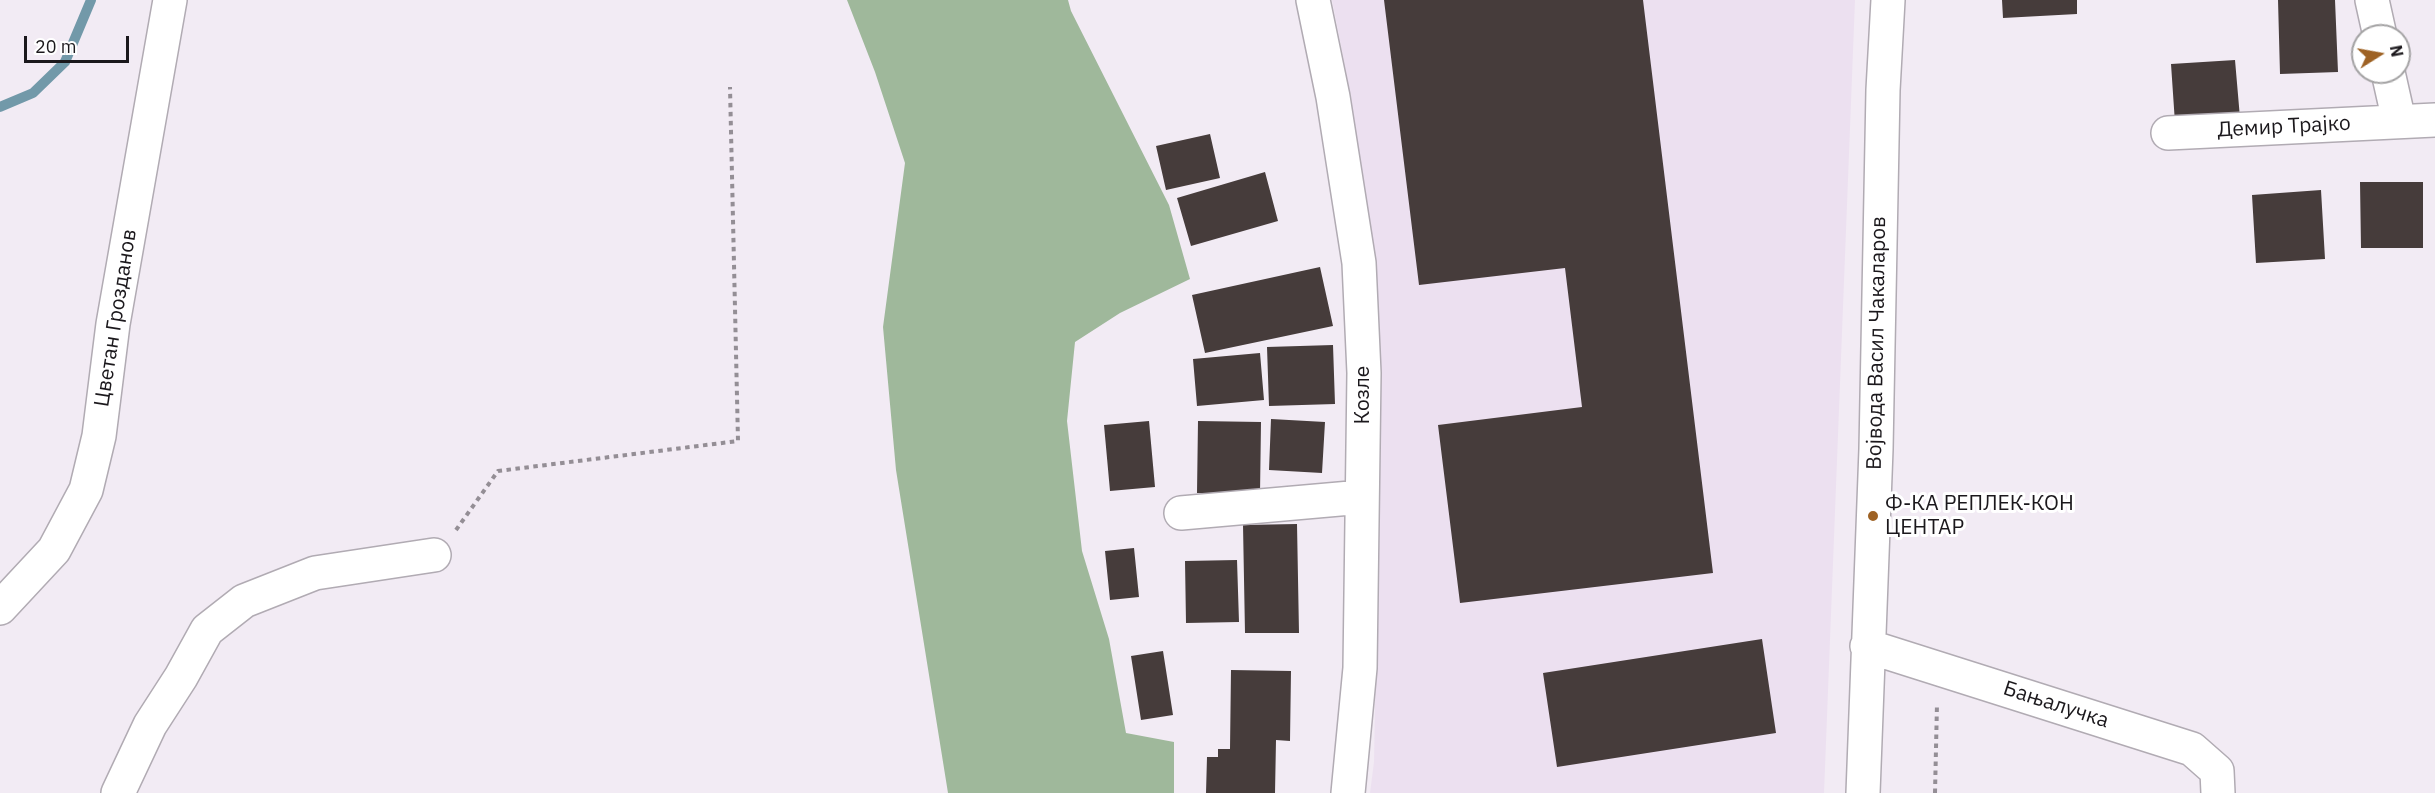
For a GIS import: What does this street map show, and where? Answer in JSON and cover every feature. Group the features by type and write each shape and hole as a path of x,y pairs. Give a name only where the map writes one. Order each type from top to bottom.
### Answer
{"street":[{"name":"Цветан Грозданов","path":"0,608 54,550 87,490 99,436 114,324 170,0"},
{"name":"Козле","path":"1313,0 1333,97 1359,263 1364,373 1360,668 1348,793"},
{"name":"Војвода Васил Чакаларов","path":"1863,793 1876,448 1883,90 1888,0"},
{"path":"2372,0 2377,24"},
{"path":"2391,84 2399,122"},
{"name":"Демир Трајко","path":"2168,133 2435,120"},
{"path":"1181,513 1362,497"},
{"path":"118,793 150,725 182,677 207,630 244,601 315,573 434,555"},
{"name":"Бањалучка","path":"1867,646 2192,749 2217,771 2218,793"}],"path":[{"path":"434,555 451,538 498,471 738,441 730,87"},
{"path":"1935,793 1938,667"}],"shaded area":[{"path":"1332,0 1855,0 1824,793 1370,793 1374,762 1380,432 1376,274 1351,97"}],"green space":[{"path":"847,0 1068,0 1071,11 1169,205 1190,279 1120,313 1075,342 1067,421 1082,551 1109,639 1126,733 1174,742 1174,793 948,793 896,470 883,327 905,163 875,72"}],"building":[{"path":"1384,0 1643,0 1713,573 1460,603 1438,425 1582,407 1565,268 1419,285"},
{"path":"2002,0 2077,0 2077,14 2003,18"},
{"path":"2278,0 2335,0 2338,72 2280,74"},
{"path":"2235,60 2240,118 2175,123 2171,64"},
{"path":"1210,134 1220,178 1166,190 1156,146"},
{"path":"1265,172 1278,221 1191,246 1177,198"},
{"path":"2360,182 2423,182 2423,248 2361,248"},
{"path":"2321,190 2325,259 2256,263 2252,195"},
{"path":"1320,267 1333,326 1205,353 1192,295"},
{"path":"1333,345 1335,404 1269,406 1267,347"},
{"path":"1260,353 1264,400 1197,406 1193,359"},
{"path":"1271,419 1325,422 1322,473 1269,470"},
{"path":"1149,421 1155,487 1110,491 1104,425"},
{"path":"1198,421 1261,422 1260,494 1197,493"},
{"path":"1297,524 1299,633 1245,633 1243,525"},
{"path":"1134,548 1139,597 1110,600 1105,551"},
{"path":"1237,560 1239,622 1186,623 1185,561"},
{"path":"1762,639 1776,733 1557,767 1543,673"},
{"path":"1163,651 1173,715 1141,720 1131,656"},
{"path":"1231,670 1291,671 1290,741 1276,740 1275,793 1206,793 1207,757 1218,757 1218,749 1230,749"}],"waterway":[{"path":"0,107 33,93 65,62 91,0"}],"place":[{"name":"Ф-КА РЕПЛЕК-КОН ЦЕНТАР","path":"1873,516"}]}
